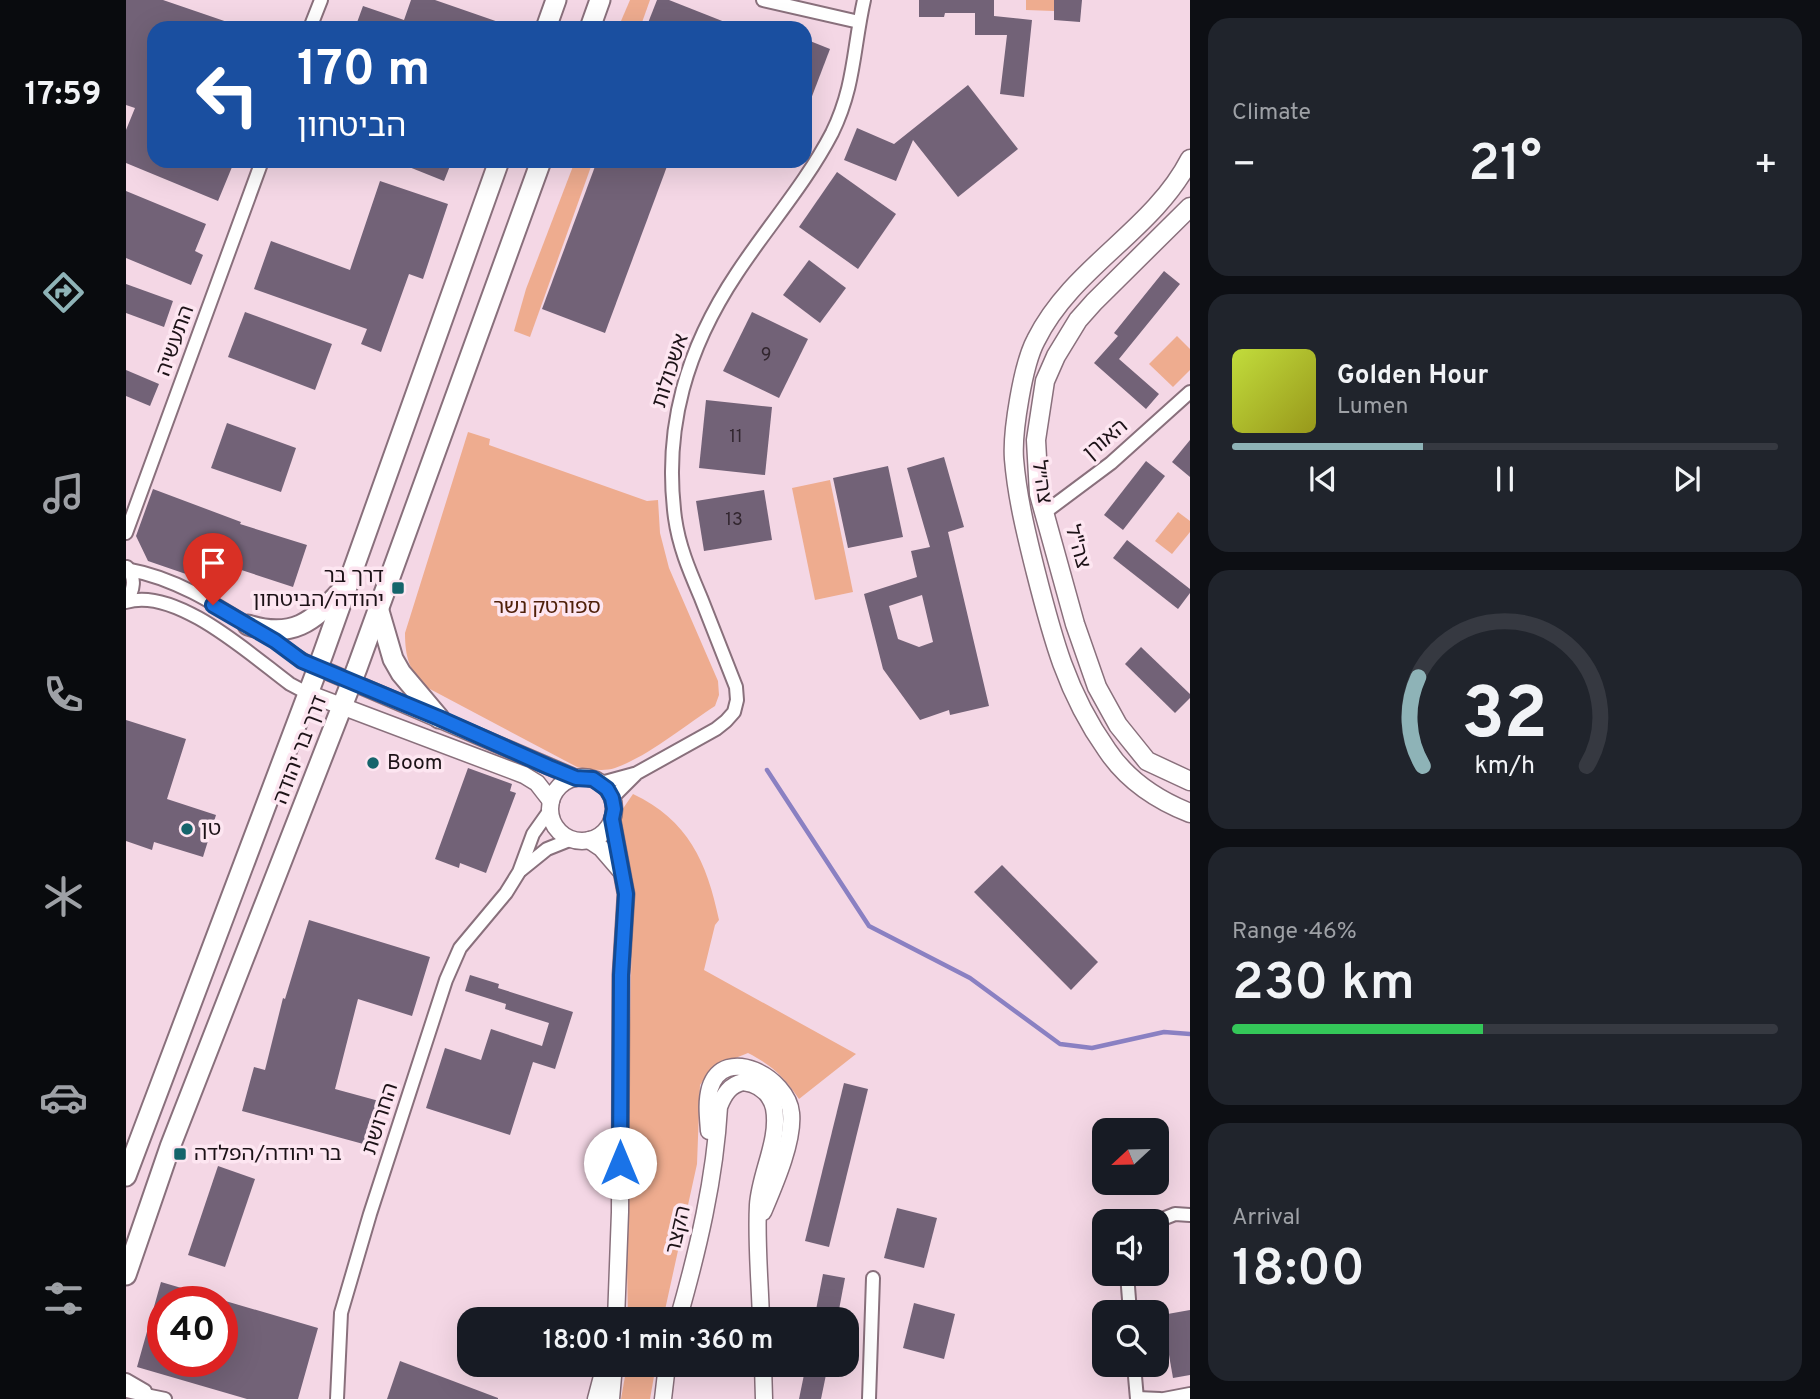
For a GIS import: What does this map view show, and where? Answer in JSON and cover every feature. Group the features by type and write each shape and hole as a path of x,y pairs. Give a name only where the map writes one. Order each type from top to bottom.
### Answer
{"main road":[{"path":"548,21 556,0"},
{"name":"צה״ל","path":"1190,159 1170,191 1056,306 1035,340 1027,364 1013,456 1025,528 1066,679 1081,709 1116,761 1140,786 1190,813"},
{"name":"דרך בר יהודה","path":"126,1176 349,582 497,168"},
{"name":"דרך בר יהודה","path":"126,1275 170,1147 379,611 538,168"},
{"name":"צה\"ל","path":"1190,207 1078,320 1056,356 1045,381 1036,440 1039,494 1084,654 1105,706 1129,741 1147,761 1190,781"},
{"path":"248,625 276,631 301,625 322,612 349,582"},
{"path":"379,611 393,659 401,673 439,718"}],"street":[{"path":"312,21 320,0"},
{"path":"764,0 859,22"},
{"name":"אשכולות","path":"812,168 846,100 853,74 864,0"},
{"name":"התעשיה","path":"126,533 259,168"},
{"name":"אשכולות","path":"601,783 638,773 716,729 734,712 736,687 681,550 675,517 673,433 678,400 700,340 720,301 812,168"},
{"name":"האורן","path":"1044,513 1111,463 1190,392"},
{"path":"126,601 133,586 128,568"},
{"path":"126,601 142,599 169,604 189,612 290,684 307,693 524,775 537,783 551,806 555,825 572,839 589,840 603,833 612,819 612,798 601,783 593,779 576,778 302,661 248,625 172,581 128,568"},
{"name":"אשכולות","path":"612,798 638,773"},
{"path":"551,806 560,786 576,778"},
{"name":"החרושת","path":"337,1399 341,1313 370,1214 446,980 460,948 490,915 519,872 533,834 551,806"},
{"path":"612,819 626,894 621,975 620,1213 616,1307"},
{"name":"החרושת","path":"519,872 547,849 572,839"},
{"path":"589,840 601,848 622,872"},
{"name":"הקצר","path":"680,1307 712,1175 714,1148 708,1110 711,1087 721,1073 728,1069 742,1074 769,1095 775,1117 774,1132 759,1192 761,1307"},
{"path":"1169,1216 1190,1215"},
{"path":"869,1399 873,1278"},
{"path":"596,1399 602,1377"},
{"path":"611,1399 613,1377"},
{"path":"663,1399 666,1377"},
{"path":"763,1377 764,1399"},
{"path":"1135,1377 1137,1398 1162,1399 1190,1394"},
{"path":"126,1380 151,1395"},
{"path":"126,1391 165,1399"}],"green space":[{"path":"630,0 650,0 642,21 621,21"},
{"path":"1026,0 1054,0 1054,11 1026,10"},
{"path":"572,168 590,168 530,337 514,331 526,289"},
{"path":"1177,336 1190,349 1190,370 1173,387 1149,364"},
{"name":"ספורטק נשר","path":"468,432 490,439 489,445 647,501 658,500 660,533 669,568 718,681 719,695 715,706 627,763 615,768 596,770 577,767 428,688 416,676 409,664 405,633"},
{"path":"830,480 853,592 815,600 792,488"},
{"path":"1178,512 1190,521 1190,532 1172,554 1155,541"},
{"path":"633,794 652,804 681,830 701,862 719,920 715,925 704,970 856,1054 799,1099 777,1072 748,1053 713,1067 700,1085 697,1164 666,1307 628,1307 626,1218 633,881 621,822 622,810"},
{"path":"625,1377 654,1377 650,1399 621,1399"}],"building":[{"path":"126,0 163,0 224,21 147,21 147,168 232,168 218,201 126,163 126,130 135,108 126,105"},
{"path":"411,0 435,0 496,21 358,21 363,6 404,20"},
{"path":"657,0 669,0 722,21 649,21"},
{"path":"919,0 994,0 994,16 1032,20 1024,97 1000,94 1007,35 975,35 975,13 945,13 944,17 919,17"},
{"path":"1054,0 1082,0 1080,22 1054,20"},
{"path":"812,42 830,49 812,96"},
{"path":"968,85 1018,149 958,197 913,140 896,181 844,160 857,128 894,144"},
{"path":"412,168 449,168 444,181"},
{"path":"594,168 666,168 605,333 542,309"},
{"path":"837,172 896,214 858,269 799,227"},
{"path":"380,181 448,204 423,279 409,274 381,352 361,344 367,329 254,289 271,241 350,270"},
{"path":"126,191 206,224 195,251 203,255 191,285 126,258"},
{"path":"809,260 846,288 820,323 783,295"},
{"path":"1164,271 1180,284 1119,359 1159,394 1146,409 1094,363 1118,336 1114,333"},
{"path":"126,284 173,301 164,327 126,313"},
{"path":"245,312 332,344 315,390 228,357"},
{"path":"752,312 808,339 779,398 723,371"},
{"path":"126,370 159,384 150,406 126,396"},
{"path":"706,400 772,407 765,475 699,468"},
{"path":"227,423 296,448 281,492 211,468"},
{"path":"1190,440 1190,477 1172,462"},
{"path":"944,457 964,527 948,532 989,706 950,715 949,710 920,720 883,669 864,594 917,577 911,551 930,547 907,468","holes":["922,595 933,642 919,647 898,639 889,606"]},
{"path":"1146,461 1165,476 1123,530 1104,515"},
{"path":"888,466 903,537 848,548 833,478"},
{"path":"153,489 241,522 240,524 307,545 293,587 226,565 218,585 148,561 136,536"},
{"path":"764,490 772,540 704,551 696,501"},
{"path":"1127,540 1190,589 1178,609 1113,558"},
{"path":"1141,647 1190,694 1190,698 1175,713 1125,664"},
{"path":"126,720 186,739 167,799 216,815 203,857 154,842 152,850 126,841"},
{"path":"468,768 512,784 510,791 516,793 486,873 460,863 459,868 435,859"},
{"path":"1002,865 1098,962 1071,990 974,892"},
{"path":"309,920 430,957 412,1016 358,999 335,1089 379,1101 367,1145 242,1111 254,1067 265,1070 283,998 285,999"},
{"path":"470,975 499,984 498,988 573,1012 555,1069 533,1062 510,1135 426,1108 445,1048 481,1060 491,1029 542,1046 549,1023 505,1009 506,1004 465,991"},
{"path":"844,1083 868,1089 829,1247 805,1241"},
{"path":"218,1166 255,1179 225,1267 188,1255"},
{"path":"897,1208 937,1218 924,1268 884,1258"},
{"path":"823,1274 845,1278 839,1307 817,1307"},
{"path":"914,1303 955,1314 944,1359 903,1348"},
{"path":"238,1305 318,1328 298,1399 247,1399 171,1377 238,1377"},
{"path":"1190,1310 1190,1375 1173,1378 1169,1355 1169,1314"},
{"path":"147,1332 147,1370 137,1367"},
{"path":"400,1361 498,1398 498,1399 387,1399"},
{"path":"804,1377 826,1377 821,1399 799,1399"}],"waterway":[{"path":"767,770 869,926 970,978 1060,1044 1092,1048 1164,1032 1190,1034"}],"place":[{"name":"דרך בר יהודה/הביטחון","path":"398,588"},
{"name":"Boom","path":"373,763"},
{"name":"טן","path":"187,829"},
{"name":"בר יהודה/הפלדה","path":"180,1154"}],"route":[{"path":"213,605 275,641 302,661 576,778 593,779 607,789 614,809 612,819 626,894 621,975 620,1163"}]}
